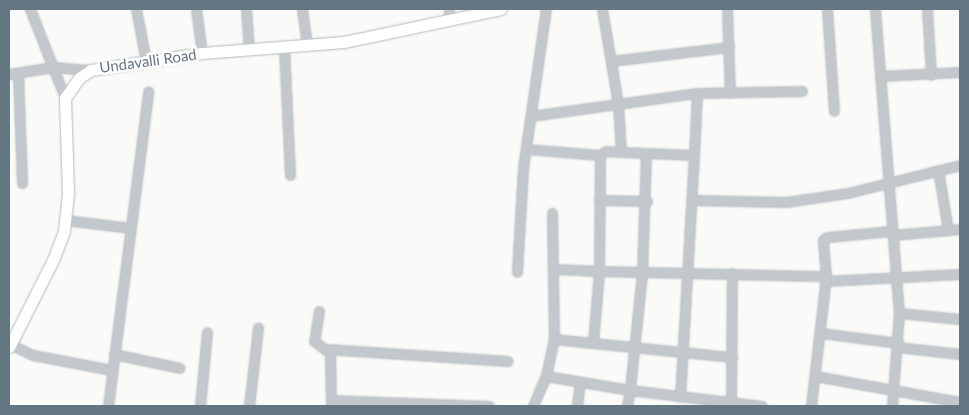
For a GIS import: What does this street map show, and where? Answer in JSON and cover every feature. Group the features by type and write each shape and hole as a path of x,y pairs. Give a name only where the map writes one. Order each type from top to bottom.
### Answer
{"main road":[{"name":"Undavalli Road","path":"65,98 79,78 91,70 202,53 307,45 380,36 449,14 501,9"},
{"path":"9,346 54,260 65,220 68,193 65,98"}],"street":[{"path":"30,9 65,98"},
{"path":"136,9 146,61"},
{"path":"196,9 202,53"},
{"path":"246,9 249,50"},
{"path":"302,9 307,45"},
{"path":"517,272 526,149 546,9"},
{"path":"602,9 618,104 621,152"},
{"path":"727,9 730,92"},
{"path":"827,9 834,111"},
{"path":"875,9 899,313 895,388 892,406"},
{"path":"927,9 931,75"},
{"path":"284,47 290,175"},
{"path":"611,61 729,47"},
{"path":"22,183 13,73 53,67 91,70"},
{"path":"880,76 931,75 960,72"},
{"path":"531,116 697,93 802,91"},
{"path":"108,406 148,92"},
{"path":"670,406 676,396 683,352 689,274 697,93"},
{"path":"526,149 600,155 606,150 694,155"},
{"path":"627,406 637,346 647,201 646,153"},
{"path":"593,343 599,271 600,155"},
{"path":"692,200 786,202 889,182 960,164"},
{"path":"938,170 948,230"},
{"path":"599,200 647,201"},
{"path":"533,406 546,376 554,339 552,213"},
{"path":"65,220 130,228"},
{"path":"811,406 826,279 822,242 825,237 960,229"},
{"path":"554,269 689,274 732,272 826,279 897,278 960,274"},
{"path":"724,404 732,357 732,272"},
{"path":"319,311 314,342 326,349 330,355 331,403 490,406"},
{"path":"899,313 960,320"},
{"path":"249,406 258,328"},
{"path":"200,406 207,332"},
{"path":"821,333 960,354"},
{"path":"554,339 732,357"},
{"path":"9,346 33,355 112,370"},
{"path":"326,349 508,361"},
{"path":"114,354 180,368"},
{"path":"546,376 724,404 762,406"},
{"path":"815,376 895,388 960,402"},
{"path":"577,406 580,382"}]}
